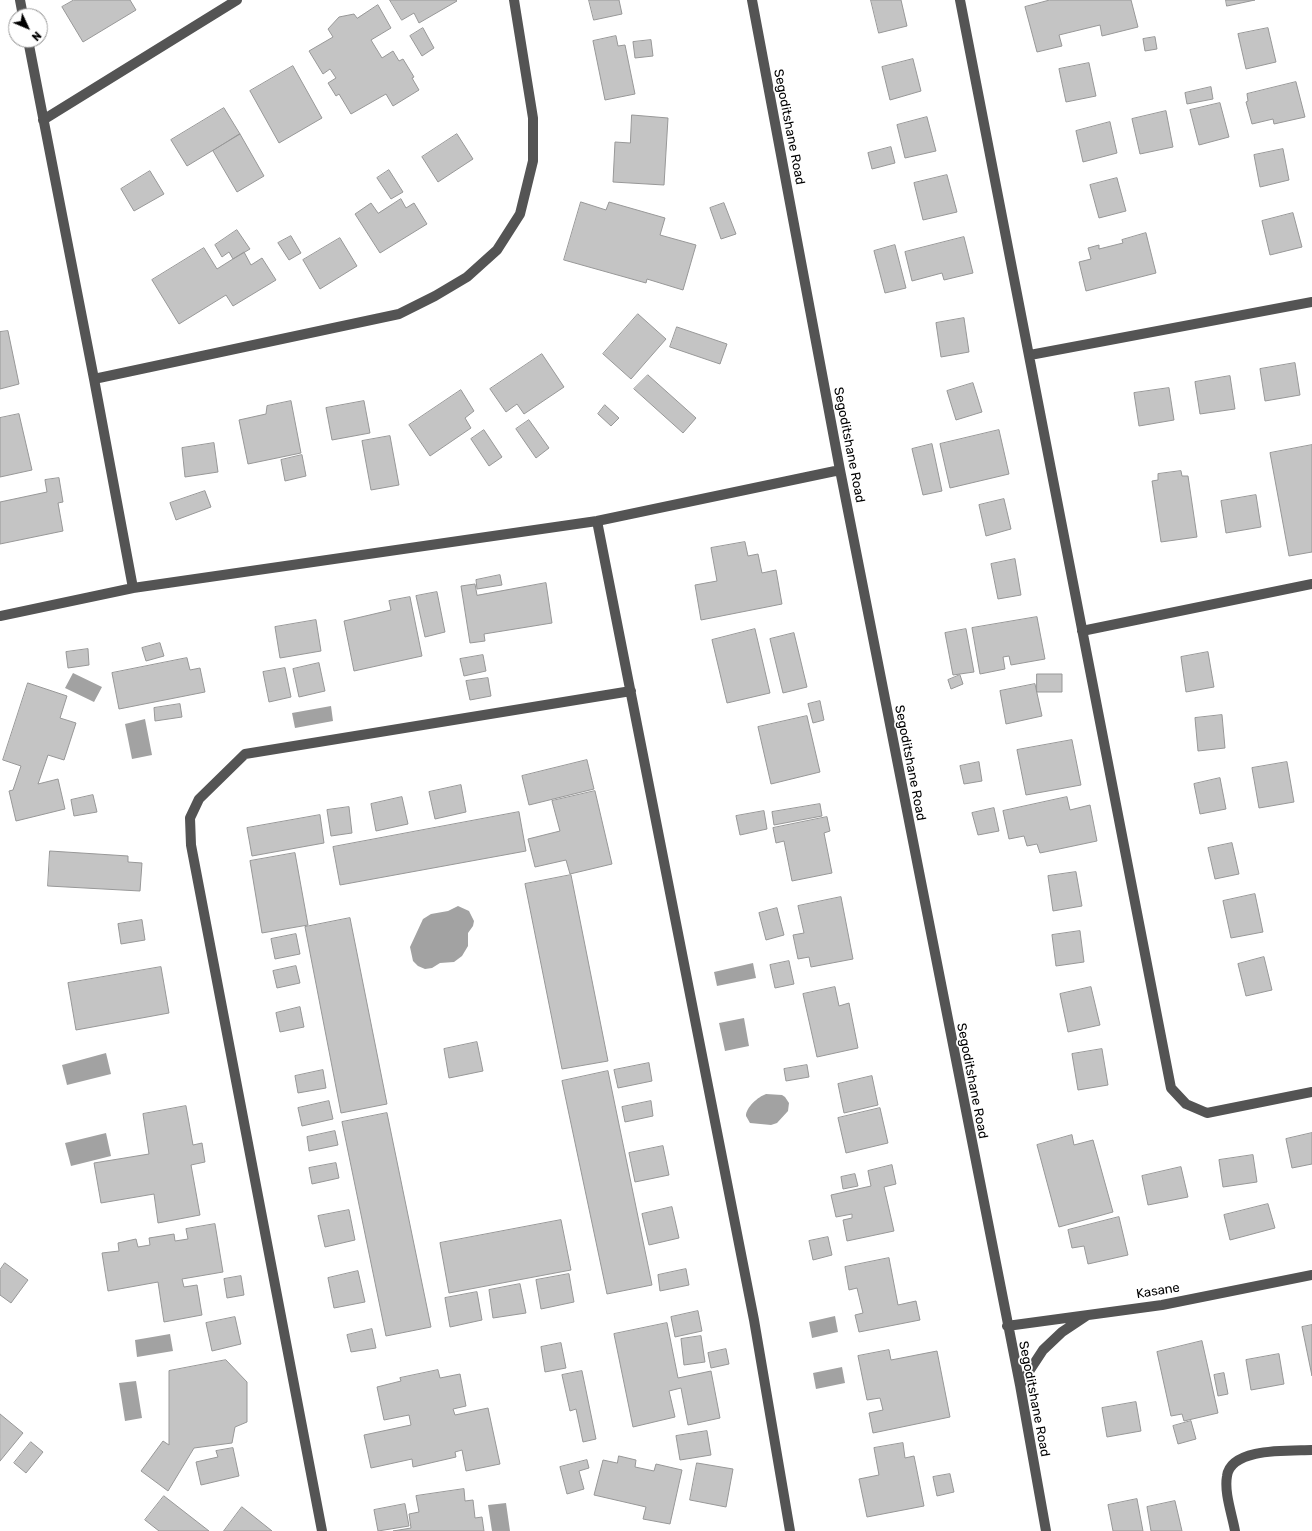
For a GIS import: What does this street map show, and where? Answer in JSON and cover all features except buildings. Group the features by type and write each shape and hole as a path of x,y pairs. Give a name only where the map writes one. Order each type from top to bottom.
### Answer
{"street":[{"path":"43,120 237,0"},
{"path":"94,379 399,314 435,296 467,277 497,250 520,214 532,161 533,118 514,0"},
{"name":"Segoditshane Road","path":"752,0 840,470 1007,1326 1020,1385 1046,1531"},
{"path":"960,0 1171,1088 1186,1104 1208,1113 1312,1092"},
{"path":"30,48 94,379 132,588"},
{"path":"1030,355 1312,302"},
{"path":"0,616 132,588 597,521 840,470"},
{"path":"597,521 754,1320 790,1531"},
{"path":"1082,631 1312,584"},
{"path":"322,1531 190,845 190,818 199,799 245,754 631,691"},
{"name":"Kasane","path":"1007,1326 1162,1305 1312,1275"},
{"path":"1020,1385 1044,1350 1062,1332 1087,1315"},
{"path":"1235,1531 1227,1490 1227,1475 1235,1461 1253,1454 1312,1450"}],"shaded area":[{"path":"73,673 102,687 94,702 65,688"},
{"path":"331,706 333,721 295,728 292,713"},
{"path":"145,719 152,755 132,759 125,724"},
{"path":"458,906 469,911 474,921 473,926 468,933 468,946 462,956 454,962 440,963 432,968 425,969 418,966 413,961 410,947 423,919 431,914 448,911"},
{"path":"753,963 756,978 717,986 714,972"},
{"path":"744,1018 749,1046 725,1051 719,1023"},
{"path":"106,1053 111,1074 67,1085 62,1065"},
{"path":"766,1094 782,1095 785,1097 789,1103 788,1111 777,1123 771,1125 750,1123 746,1116 748,1109 756,1100"},
{"path":"106,1133 111,1156 71,1166 65,1143"},
{"path":"835,1316 838,1332 812,1338 809,1322"},
{"path":"170,1334 173,1351 137,1357 135,1340"},
{"path":"842,1367 845,1383 816,1389 813,1373"},
{"path":"136,1381 142,1418 125,1421 119,1383"},
{"path":"506,1503 510,1531 492,1531 488,1505"}]}
